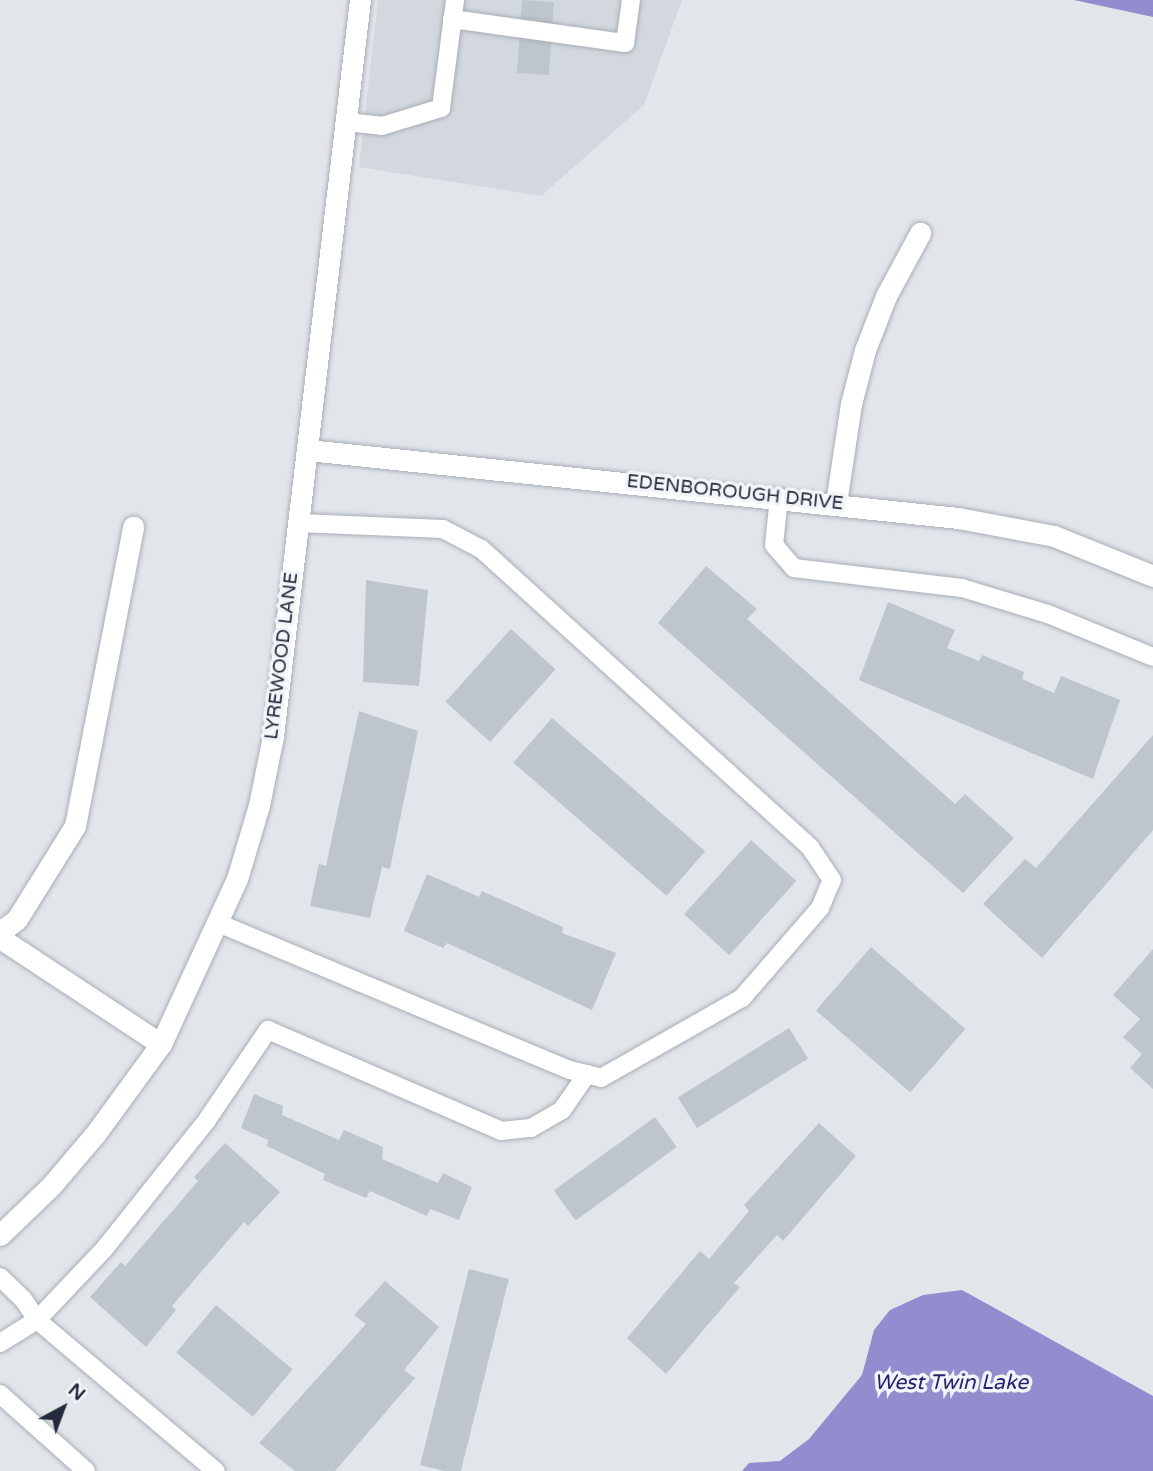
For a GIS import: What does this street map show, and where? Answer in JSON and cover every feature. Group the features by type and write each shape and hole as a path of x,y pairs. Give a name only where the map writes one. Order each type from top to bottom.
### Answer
{"street":[{"name":"LYREWOOD LANE","path":"0,1235 96,1133 161,1044 218,923 255,817 273,736 360,0"},
{"path":"836,503 851,404 865,350 886,296 920,233"},
{"name":"EDENBOROUGH DRIVE","path":"308,450 958,517 1054,536 1153,576"},
{"path":"0,932 18,919 75,826 133,527"},
{"path":"0,938 161,1044"}],"lane":[{"path":"346,122 382,126 441,108 455,0"},
{"path":"452,19 625,43 631,0"},
{"path":"779,497 774,545 794,568 984,594 1048,614 1153,657"},
{"path":"218,923 601,1078 742,998 820,908 832,880 810,848 481,549 443,529 299,523"},
{"path":"0,1343 37,1320 106,1248 207,1120 268,1030 501,1131 531,1128 562,1110 587,1074"},
{"path":"0,1277 23,1298 37,1320 216,1471"},
{"path":"0,1394 86,1471"}],"shaded area":[{"path":"378,0 682,0 644,105 541,196 359,167"}],"water":[{"path":"1074,0 1153,0 1153,17"},
{"name":"West Twin Lake","path":"962,1290 1153,1396 1153,1471 742,1471 749,1463 780,1461 809,1439 862,1375 874,1330 890,1310 923,1295"}],"building":[{"path":"522,0 554,2 549,75 517,73"},
{"path":"706,566 757,609 747,619 955,804 965,794 1014,838 963,893 658,623"},
{"path":"366,580 428,590 419,686 363,682"},
{"path":"888,602 955,630 947,648 979,661 982,655 1024,672 1022,679 1054,693 1061,676 1120,700 1093,779 859,680"},
{"path":"511,629 556,669 490,742 445,702"},
{"path":"359,711 418,731 390,869 382,867 370,918 310,906 319,864 326,866"},
{"path":"552,718 705,851 666,896 513,763"},
{"path":"1153,735 1153,830 1042,958 983,904 1025,859 1036,868"},
{"path":"751,840 796,881 729,955 684,914"},
{"path":"427,874 479,897 482,891 563,927 562,933 616,953 592,1010 447,943 443,948 404,931"},
{"path":"871,947 965,1029 910,1092 816,1010"},
{"path":"1153,949 1153,1089 1130,1068 1142,1054 1123,1037 1140,1019 1113,995"},
{"path":"789,1028 808,1059 697,1128 678,1097"},
{"path":"254,1094 283,1106 282,1115 339,1140 344,1130 383,1147 382,1159 438,1183 443,1173 472,1187 459,1220 430,1209 427,1216 370,1191 366,1198 323,1180 325,1174 267,1146 268,1140 241,1128"},
{"path":"655,1117 677,1147 576,1220 554,1190"},
{"path":"819,1123 856,1156 783,1241 777,1235 734,1283 740,1287 666,1374 627,1338 700,1251 709,1259 749,1211 744,1205"},
{"path":"225,1143 280,1192 248,1226 244,1222 172,1306 176,1310 146,1347 90,1297 121,1262 125,1266 198,1181 194,1177"},
{"path":"469,1269 509,1279 461,1471 444,1471 420,1465"},
{"path":"385,1281 439,1327 404,1370 415,1378 335,1471 295,1471 259,1443 366,1324 354,1315"},
{"path":"216,1305 293,1369 253,1417 176,1352"}]}
